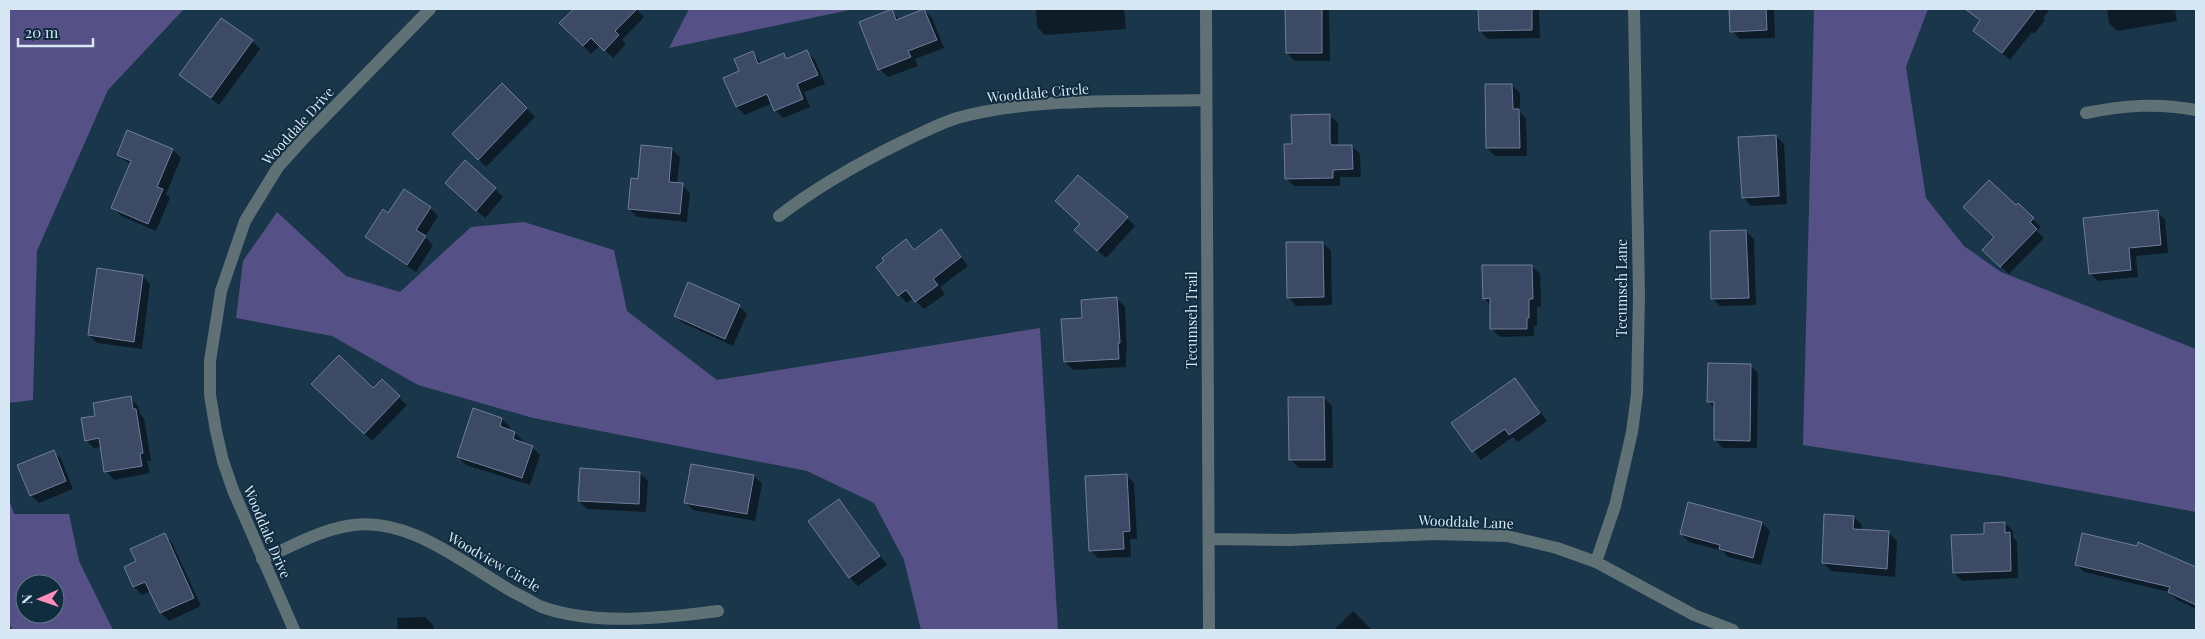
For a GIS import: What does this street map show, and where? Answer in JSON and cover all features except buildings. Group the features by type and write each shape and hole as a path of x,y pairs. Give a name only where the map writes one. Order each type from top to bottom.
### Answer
{"street":[{"name":"Wooddale Drive","path":"294,630 262,559 222,461 210,395 210,361 221,291 245,221 278,168 306,136 430,9"},
{"name":"Tecumseh Trail","path":"1206,9 1209,630"},
{"name":"Tecumseh Lane","path":"1596,562 1615,506 1632,432 1636,394 1639,295 1634,9"},
{"name":"Wooddale Circle","path":"779,216 805,196 848,168 934,127 956,119 1015,107 1206,100"},
{"path":"2086,113 2121,106 2148,105 2175,106 2196,110"},
{"name":"Woodview Circle","path":"262,559 318,535 347,526 373,525 399,529 428,541 491,580 540,606 553,610 584,616 662,619 718,611"},
{"name":"Wooddale Lane","path":"1209,539 1289,540 1436,534 1508,536 1557,548 1596,562 1694,615 1733,630"}],"shaded area":[{"path":"9,9 184,9 108,90 37,251 33,400 9,403"},
{"path":"689,9 854,9 669,48"},
{"path":"1814,9 1928,9 1906,67 1926,198 1964,246 2001,272 2196,349 2196,512 2001,476 1803,445"},
{"path":"277,212 346,276 400,292 471,227 524,222 614,250 627,311 717,380 1040,328 1058,630 921,630 904,560 874,503 807,471 533,418 418,385 332,336 236,318 243,261"},
{"path":"9,499 14,514 69,514 79,561 113,630 14,630 9,625"}]}
